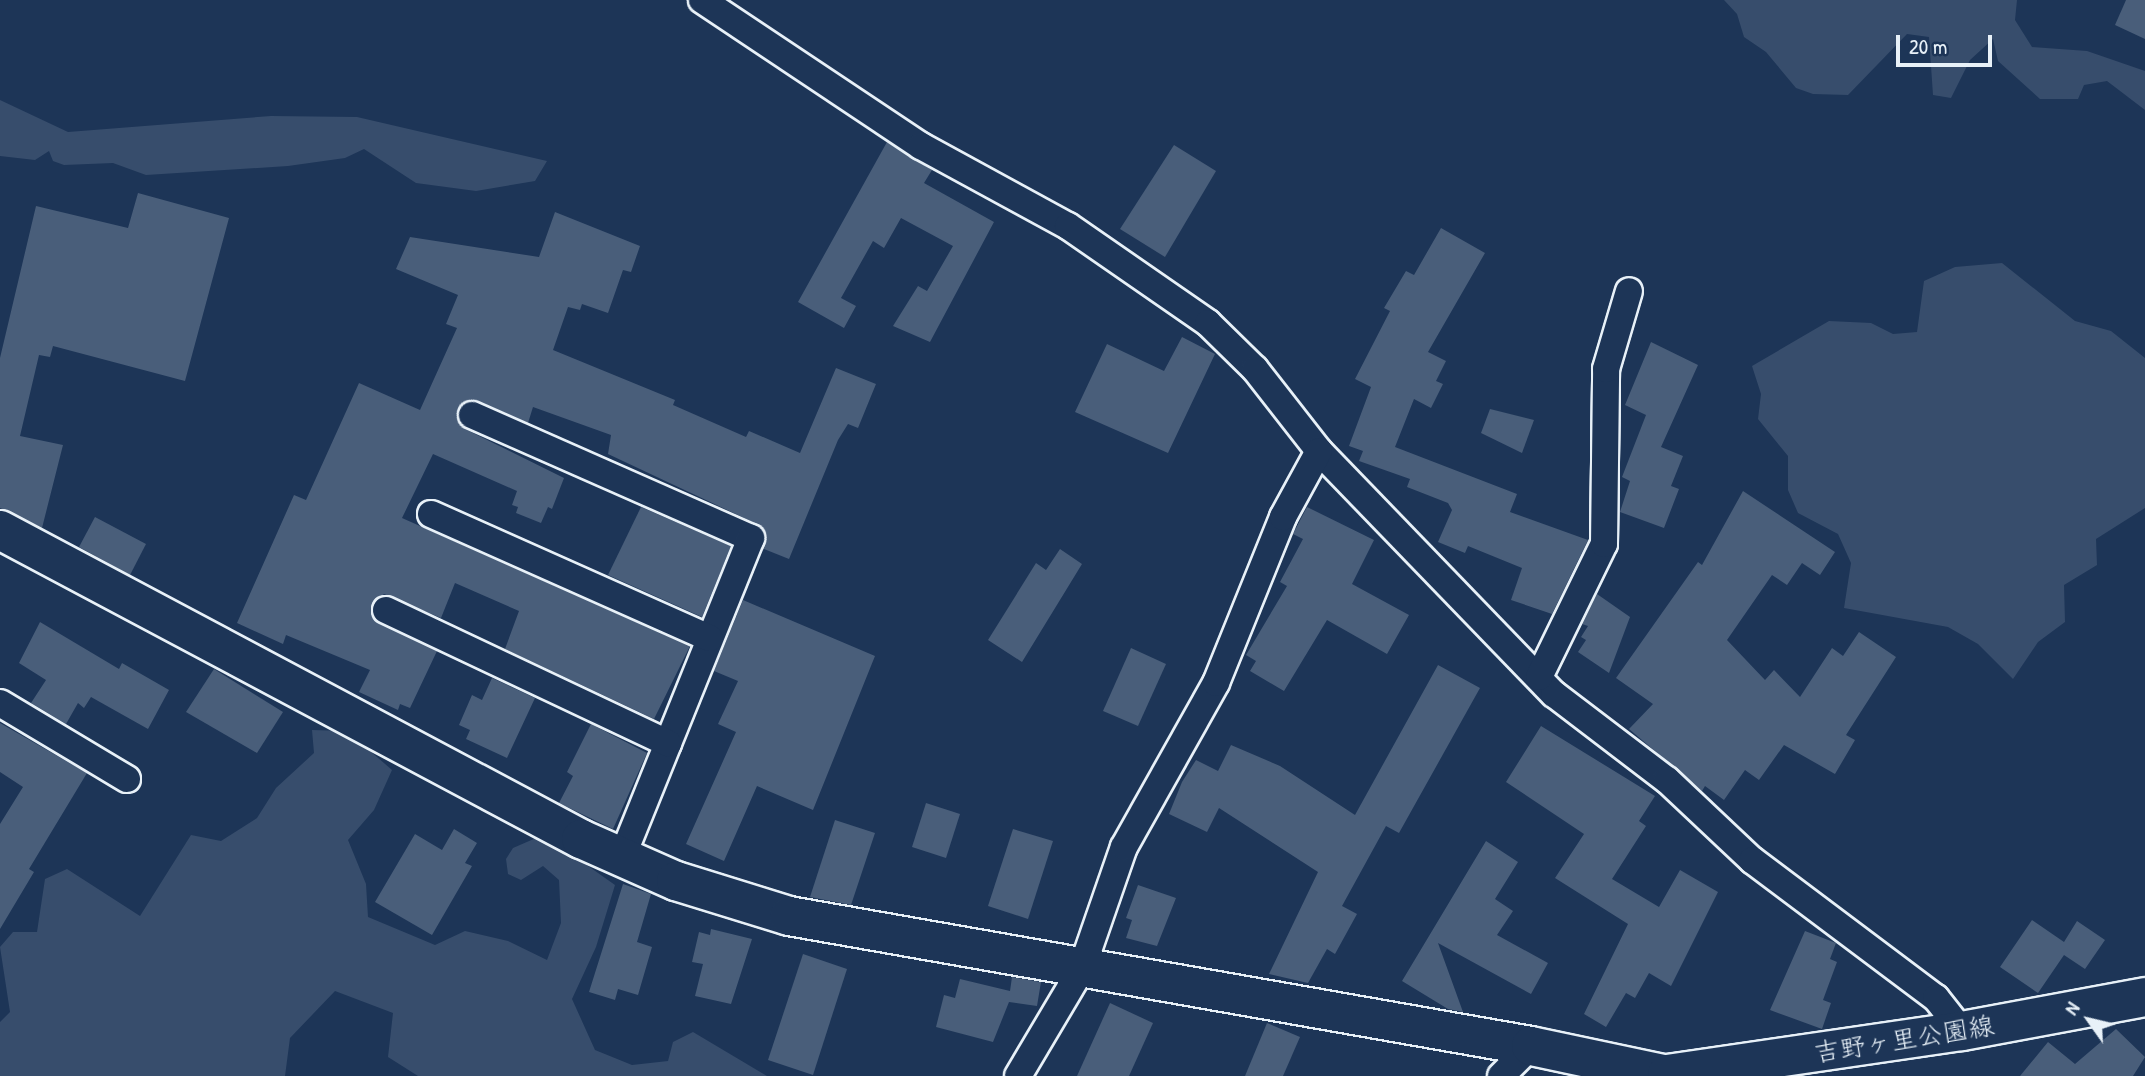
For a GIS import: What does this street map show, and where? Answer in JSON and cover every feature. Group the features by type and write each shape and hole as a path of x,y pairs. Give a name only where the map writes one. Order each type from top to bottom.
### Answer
{"street":[{"path":"702,0 921,146 1068,226 1208,323 1255,369 1319,451 1586,722 1667,780 1752,860 1936,998 1962,1031"},
{"path":"1539,677 1604,544 1606,369 1629,291"},
{"path":"472,415 751,538 622,857"},
{"path":"1018,1076 1082,968 1124,847 1216,683 1283,517 1319,451"},
{"path":"431,513 710,638"},
{"name":"吉野ヶ里公園線","path":"0,530 622,857 676,881 789,916 1531,1046 1669,1075 1962,1031 2145,997"},
{"path":"386,610 668,743"},
{"path":"0,703 127,779"},
{"path":"1502,1076 1531,1046"}],"shaded area":[{"path":"1724,0 2017,0 2015,20 2032,47 2087,51 2145,71 2145,110 2107,81 2084,85 2078,99 2040,99 1998,61 1993,39 1970,60 1951,98 1933,95 1929,37 1907,34 1848,95 1813,94 1796,88 1766,52 1744,37 1737,14"},
{"path":"0,100 68,132 271,116 357,117 547,161 535,181 476,191 416,183 364,149 345,158 288,166 146,175 113,163 64,165 53,161 49,151 35,160 0,156"},
{"path":"2002,263 2075,321 2111,331 2145,358 2145,508 2096,539 2097,565 2064,585 2065,622 2038,642 2013,679 1978,644 1948,627 1844,608 1851,563 1838,534 1798,513 1788,490 1788,456 1758,419 1761,394 1752,366 1829,321 1871,323 1893,334 1917,332 1924,281 1955,267"},
{"path":"312,730 347,731 392,770 374,810 348,840 366,884 368,917 435,945 465,931 508,941 547,960 561,923 559,880 543,866 521,880 508,874 506,859 513,848 536,838 557,844 615,885 596,947 572,999 595,1050 632,1065 668,1061 673,1042 693,1032 767,1076 418,1076 388,1057 393,1013 335,991 290,1038 285,1076 0,1076 0,1022 10,1012 0,947 13,932 37,932 45,879 67,869 140,916 191,835 221,841 257,818 276,788 314,753"}],"building":[{"path":"2126,0 2145,0 2145,39 2115,25"},
{"path":"887,142 932,170 924,183 994,222 930,342 893,326 918,286 927,291 953,246 901,218 884,248 873,241 841,298 856,306 844,328 798,302"},
{"path":"1174,145 1216,171 1165,257 1120,229"},
{"path":"138,193 229,218 185,381 53,346 50,357 39,355 20,436 63,445 42,528 0,508 0,358 36,206 128,228"},
{"path":"555,212 640,246 631,272 623,270 608,313 582,304 580,310 568,307 553,350 675,400 673,405 746,437 749,431 800,453 836,368 876,384 858,428 848,424 838,440 789,559 764,549 766,535 757,524 608,454 611,435 533,407 528,423 478,401 463,402 456,416 465,429 564,478 552,509 548,507 541,523 516,513 518,507 512,505 517,491 433,454 402,518 690,646 654,719 505,649 519,611 455,583 441,618 384,594 372,604 374,619 437,651 410,708 400,704 398,710 359,692 370,670 286,635 283,644 237,623 294,495 306,500 359,383 420,410 457,328 446,324 458,295 396,269 410,237 539,257"},
{"path":"1441,228 1485,253 1428,352 1446,361 1436,381 1443,384 1431,408 1414,399 1395,447 1517,494 1510,512 1588,540 1552,614 1511,600 1522,568 1468,546 1465,553 1438,542 1452,510 1448,503 1407,487 1410,479 1359,461 1363,451 1349,446 1371,387 1355,379 1390,311 1384,308 1406,271 1414,275"},
{"path":"1182,337 1215,354 1168,453 1075,412 1107,344 1164,371"},
{"path":"1651,342 1698,365 1661,447 1683,456 1671,486 1679,489 1664,528 1620,512 1630,481 1622,477 1646,415 1625,405"},
{"path":"1490,409 1534,420 1522,453 1481,433"},
{"path":"1743,491 1835,552 1820,575 1802,563 1787,585 1772,575 1727,640 1765,680 1774,670 1800,697 1832,648 1843,656 1859,632 1896,657 1846,735 1855,740 1835,774 1784,745 1759,780 1745,770 1724,800 1705,786 1702,791 1629,729 1653,704 1616,678 1698,562 1702,565"},
{"path":"641,507 731,546 702,617 608,575"},
{"path":"1307,507 1374,540 1352,584 1409,615 1387,654 1327,620 1284,691 1250,671 1256,661 1246,655 1287,586 1280,582 1303,539 1293,534"},
{"path":"95,517 146,544 130,575 79,547"},
{"path":"1060,549 1082,564 1022,662 988,640 1036,563 1046,570"},
{"path":"1597,594 1630,617 1609,673 1578,652 1586,640 1581,637 1588,626 1582,624"},
{"path":"743,600 875,656 813,810 757,786 724,861 686,844 736,732 718,724 738,681 714,671"},
{"path":"40,622 119,669 122,663 169,690 148,729 91,697 84,708 78,703 66,724 31,703 46,680 19,663"},
{"path":"1131,648 1166,664 1138,726 1103,711"},
{"path":"1438,665 1480,688 1399,833 1386,826 1342,906 1357,914 1335,954 1327,949 1308,983 1269,974 1318,872 1219,808 1207,832 1169,814 1182,782 1196,760 1218,771 1231,745 1280,766 1355,815"},
{"path":"214,669 283,712 257,753 186,712"},
{"path":"492,678 535,698 507,758 466,739 470,730 459,725 472,695 482,700"},
{"path":"0,723 87,773 29,869 34,872 0,929 0,824 23,787 0,772"},
{"path":"591,724 647,753 613,829 559,803 573,776 567,772"},
{"path":"1541,726 1655,796 1639,821 1646,826 1612,879 1659,907 1680,870 1718,892 1671,986 1649,973 1635,998 1626,993 1606,1027 1584,1014 1628,924 1555,878 1584,834 1506,782"},
{"path":"926,803 960,814 946,858 912,847"},
{"path":"835,820 875,833 851,905 810,897"},
{"path":"454,829 477,843 465,863 472,866 432,935 375,902 415,834 442,850"},
{"path":"1013,829 1053,841 1028,919 988,906"},
{"path":"1486,841 1518,862 1495,899 1513,911 1497,935 1548,963 1531,994 1438,943 1463,1012 1448,1009 1402,981"},
{"path":"623,884 651,894 637,942 652,947 638,995 618,989 615,1000 589,992"},
{"path":"1138,885 1176,898 1157,946 1126,938 1132,920 1126,918"},
{"path":"2032,920 2064,942 2077,921 2105,940 2085,969 2064,955 2038,993 2000,967"},
{"path":"711,929 752,939 731,1004 695,996 703,964 692,962 699,932 710,935"},
{"path":"1805,931 1836,943 1830,959 1837,962 1823,1000 1831,1003 1822,1029 1770,1010"},
{"path":"803,954 847,969 813,1075 768,1060"},
{"path":"1012,977 1041,982 1037,1006 1009,1002 993,1042 936,1027 944,995 955,998 960,979 1010,991"},
{"path":"1110,1003 1153,1023 1129,1076 1077,1076"},
{"path":"1267,1023 1300,1037 1283,1076 1245,1076"},
{"path":"2116,1029 2145,1057 2133,1076 2020,1076 2048,1042 2075,1064"}]}
